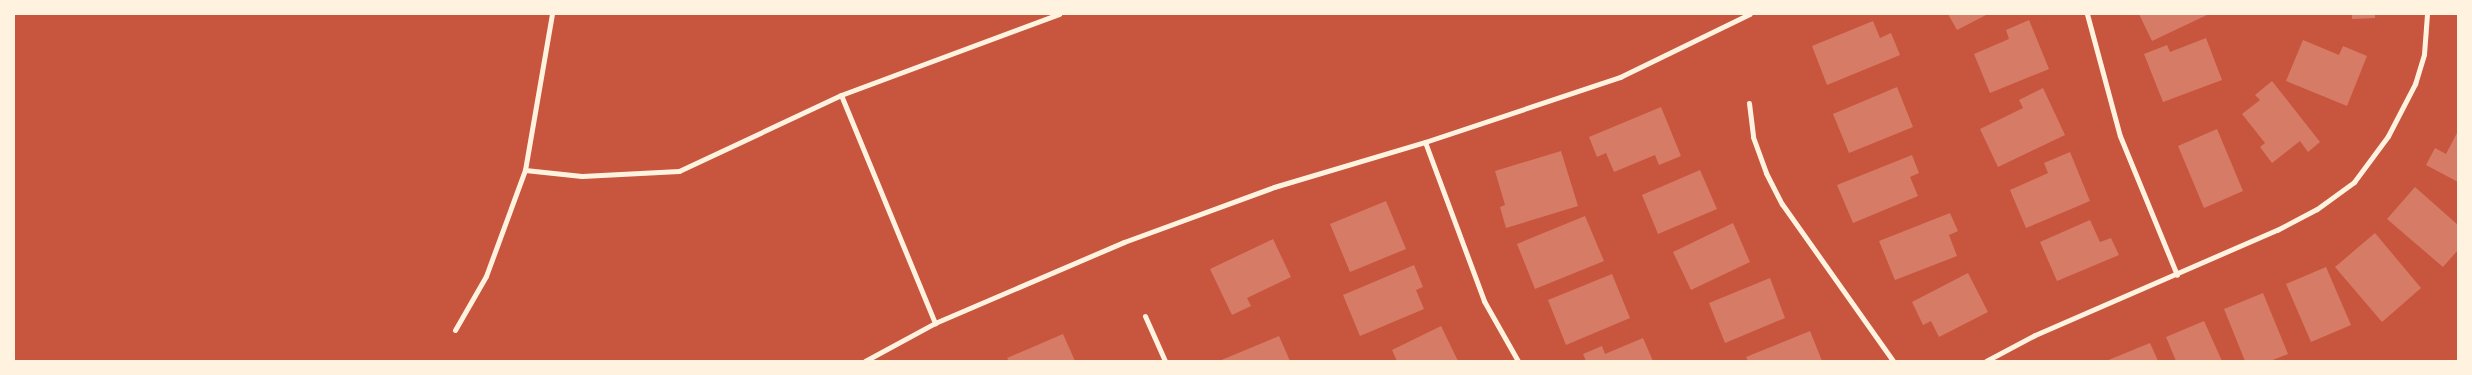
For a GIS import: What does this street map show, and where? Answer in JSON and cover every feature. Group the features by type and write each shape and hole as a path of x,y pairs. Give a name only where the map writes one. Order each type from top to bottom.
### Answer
{"street":[{"path":"455,330 486,276 524,170 552,14"},
{"path":"524,170 591,176 679,171 841,95 1059,14"},
{"path":"865,361 935,323 1124,242 1274,188 1425,142 1620,77 1750,14"},
{"path":"2087,14 2120,136 2177,276"},
{"path":"1986,361 2035,335 2177,276 2277,230 2317,209 2354,182 2388,136 2415,84 2424,54 2427,14"},
{"path":"841,95 935,323"},
{"path":"1749,103 1753,137 1766,173 1782,204 1893,361"},
{"path":"1425,142 1484,301 1518,361"},
{"path":"1145,316 1165,361"}],"building":[{"path":"1948,14 1988,14 1957,30"},
{"path":"2139,14 2209,14 2152,41"},
{"path":"2352,14 2375,14 2375,18 2352,19"},
{"path":"2029,20 2049,69 1990,93 1974,54 2009,39 2006,30"},
{"path":"1873,21 1880,38 1891,33 1900,55 1827,85 1812,46"},
{"path":"2206,38 2222,80 2163,102 2144,54 2167,45 2170,52"},
{"path":"2303,40 2339,55 2343,46 2367,56 2347,106 2286,81"},
{"path":"2272,81 2320,142 2308,152 2300,141 2272,163 2260,147 2265,143 2242,114 2260,100 2255,95"},
{"path":"1897,87 1913,127 1849,153 1833,114"},
{"path":"2043,88 2065,135 1998,167 1980,129 2023,108 2019,100"},
{"path":"1661,107 1681,156 1659,165 1655,155 1614,172 1606,153 1597,157 1589,137"},
{"path":"2217,129 2243,191 2204,208 2178,146"},
{"path":"2457,133 2458,182 2426,165 2435,148 2446,154"},
{"path":"1561,151 1578,206 1506,228 1500,207 1505,205 1495,171"},
{"path":"2070,152 2090,201 2026,228 2010,190 2048,173 2044,163"},
{"path":"1912,155 1919,173 1910,177 1918,196 1853,223 1837,185"},
{"path":"1700,170 1717,209 1658,234 1642,195"},
{"path":"2415,187 2458,225 2458,250 2443,267 2387,219"},
{"path":"1386,201 1406,249 1350,272 1330,224"},
{"path":"1950,213 1958,231 1949,235 1957,256 1895,280 1879,241"},
{"path":"1585,216 1604,261 1535,289 1517,244"},
{"path":"2090,220 2100,242 2111,238 2119,255 2057,281 2040,242"},
{"path":"1733,223 1750,262 1691,290 1673,252"},
{"path":"2375,233 2421,288 2382,322 2335,267"},
{"path":"1273,239 1291,277 1247,298 1251,306 1232,315 1210,269"},
{"path":"1414,265 1423,287 1416,290 1424,309 1360,336 1343,295"},
{"path":"2326,267 2351,325 2311,342 2286,284"},
{"path":"1968,273 1988,312 1939,337 1931,321 1923,325 1912,302"},
{"path":"1612,274 1630,318 1566,345 1548,300"},
{"path":"1770,278 1785,318 1725,343 1709,303"},
{"path":"2263,293 2288,354 2270,361 2245,361 2224,309"},
{"path":"2204,321 2222,361 2176,361 2166,337"},
{"path":"1441,326 1458,361 1397,361 1392,350"},
{"path":"1810,331 1822,361 1748,361 1746,357"},
{"path":"1063,334 1075,361 1009,361 1007,358"},
{"path":"1279,336 1290,361 1219,361"},
{"path":"1643,338 1653,361 1586,361 1583,354 1602,346 1605,354"},
{"path":"2150,343 2158,361 2106,361"}]}
